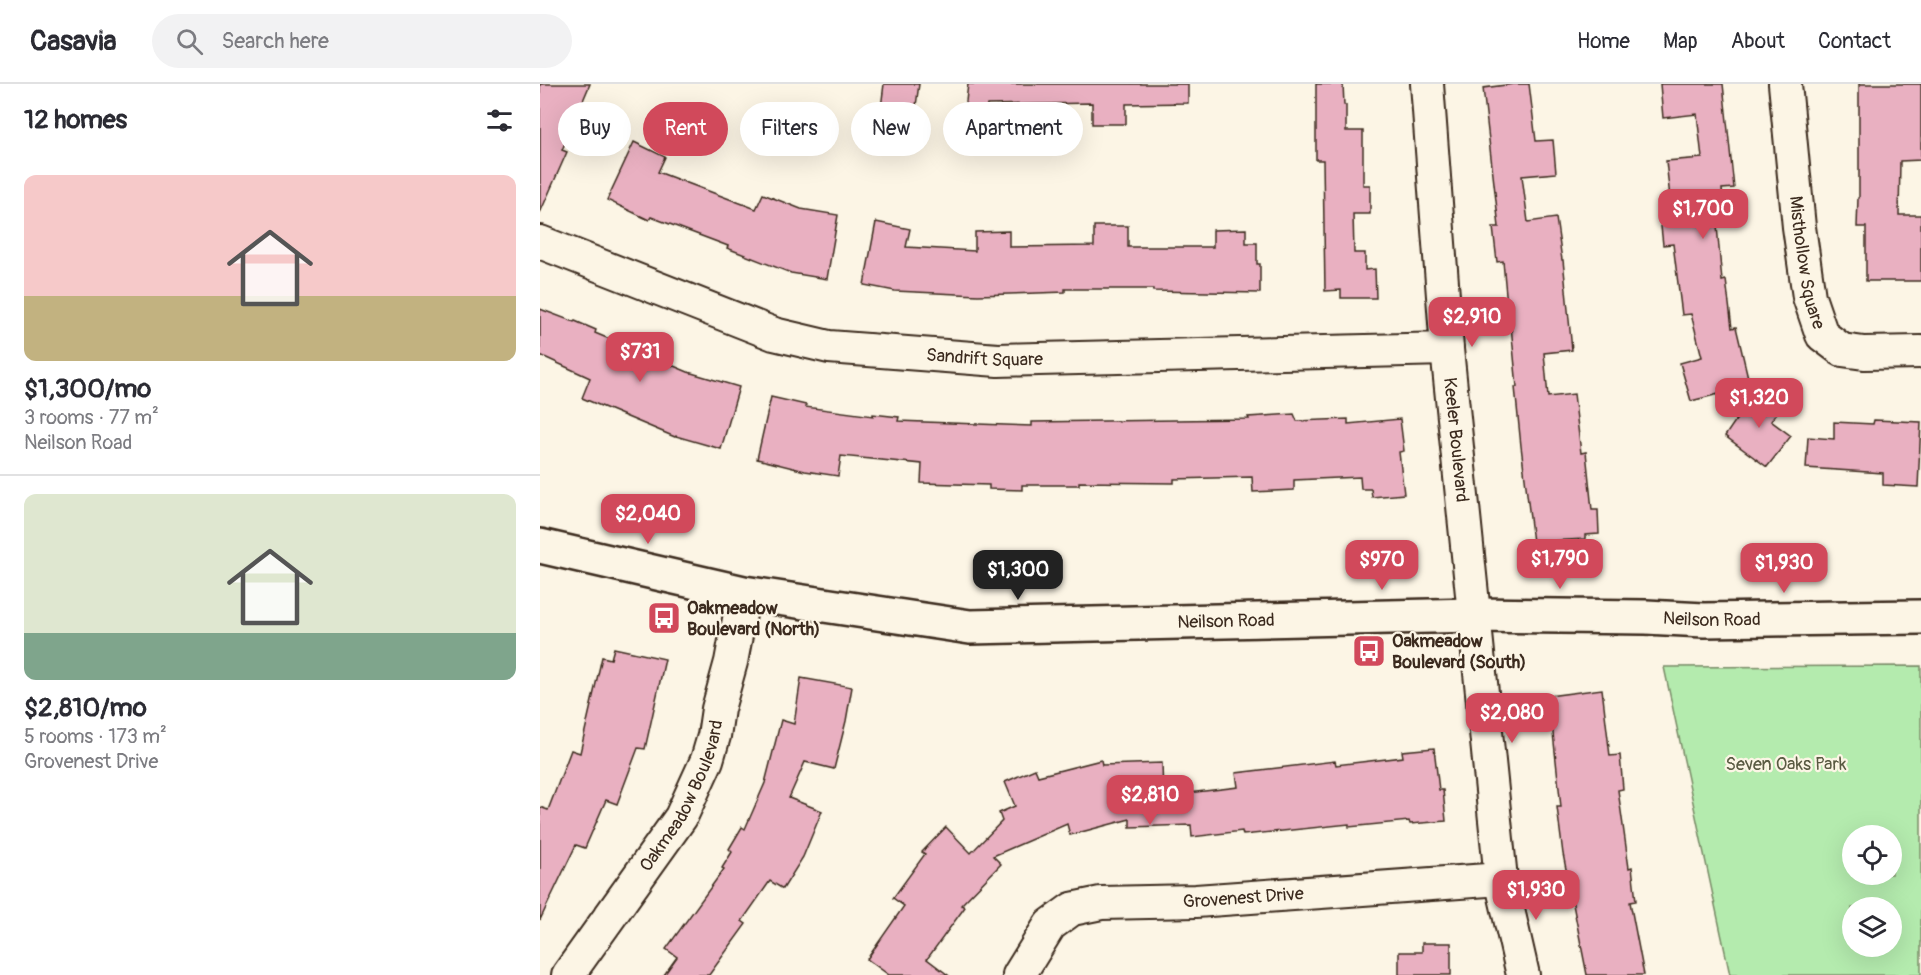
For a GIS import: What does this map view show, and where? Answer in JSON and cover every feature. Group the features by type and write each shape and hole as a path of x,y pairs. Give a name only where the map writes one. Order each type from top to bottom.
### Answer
{"main road":[{"name":"Neilson Road","path":"540,546 744,593 970,627 1473,615 1704,620 1921,617"}],"street":[{"name":"Keeler Boulevard","path":"1428,84 1447,349 1473,615"},
{"name":"Misthollow Square","path":"1785,84 1799,227 1809,297 1822,335 1842,350 1864,353 1921,352"},
{"name":"Sandrift Square","path":"540,242 774,334 829,347 998,360 1447,349"},
{"name":"Oakmeadow Boulevard","path":"568,975 681,817 694,789 707,760 714,736 744,593"},
{"path":"1473,615 1501,879 1523,975"},
{"name":"Grovenest Drive","path":"1019,975 1050,925 1072,909 1101,903 1196,901 1501,879"}],"green space":[{"name":"Seven Oaks Park","path":"1921,666 1921,975 1730,975 1664,667"}],"building":[{"path":"540,84 590,84 582,102 558,102 558,156 565,156 540,213"},
{"path":"884,84 919,84 917,102 882,102"},
{"path":"968,84 1188,84 1188,103 1126,104 1126,124 1092,124 1092,103 966,102"},
{"path":"1316,84 1343,84 1346,131 1363,131 1363,185 1370,185 1370,214 1353,214 1354,253 1365,253 1365,270 1375,269 1376,298 1341,298 1341,290 1325,291 1323,160 1316,160"},
{"path":"1529,84 1536,141 1553,140 1556,173 1522,176 1528,222 1556,218 1563,260 1572,350 1544,353 1548,397 1574,394 1581,453 1586,452 1592,510 1598,510 1599,534 1585,535 1585,539 1533,542 1521,446 1510,316 1508,316 1503,261 1497,262 1493,227 1499,227 1483,88"},
{"path":"1660,84 1723,84 1734,188 1722,189 1725,225 1717,226 1722,281 1726,280 1732,328 1736,327 1750,386 1691,401 1680,363 1702,357 1691,314 1682,315 1673,244 1663,245 1660,217 1672,216 1666,161 1702,158 1697,114 1663,118"},
{"path":"1859,84 1921,84 1921,160 1900,161 1899,215 1921,215 1921,281 1866,281 1866,227 1857,227"},
{"path":"634,142 643,146 643,156 665,157 658,172 756,209 763,194 801,209 838,215 827,279 791,273 651,217 649,220 607,200 627,156 631,156"},
{"path":"876,222 910,229 906,247 975,251 975,232 1009,231 1009,247 1094,246 1094,226 1128,226 1128,247 1213,247 1213,230 1246,229 1246,243 1257,243 1260,293 1153,291 1153,289 1065,289 1065,292 978,295 895,291 864,285"},
{"path":"540,309 575,321 596,330 595,333 688,372 739,387 721,449 675,437 582,398 590,378 540,355"},
{"path":"1757,389 1781,407 1771,421 1791,436 1767,467 1725,436"},
{"path":"771,397 806,405 805,407 899,417 898,421 1032,426 1032,422 1249,419 1248,417 1294,414 1297,421 1348,419 1348,424 1400,419 1404,451 1399,452 1404,494 1372,497 1371,489 1361,489 1360,477 1294,480 1294,490 1253,492 1252,477 1174,479 1174,483 1079,482 1079,485 1022,485 1022,490 989,489 989,485 921,483 922,464 841,456 838,476 805,471 757,459"},
{"path":"1874,420 1921,422 1918,487 1883,485 1883,473 1806,468 1808,437 1834,439 1834,422 1873,424"},
{"path":"614,648 665,659 645,749 638,748 617,804 606,800 585,848 576,845 540,920 540,807 548,810 571,750 580,753 602,657 611,659"},
{"path":"801,678 852,687 834,769 805,762 789,798 822,811 803,857 783,889 770,881 742,921 746,924 709,975 664,975 677,957 666,949 724,869 722,868 732,852 729,849 742,827 745,829 765,783 781,720 794,724"},
{"path":"1602,689 1610,756 1620,755 1623,789 1618,790 1636,901 1630,902 1644,975 1587,975 1563,854 1557,807 1561,807 1549,696"},
{"path":"1434,748 1439,790 1443,790 1446,821 1410,824 1409,821 1349,827 1349,824 1243,835 1242,831 1192,837 1191,825 1130,827 1130,819 1070,835 1067,824 993,856 1001,864 961,905 965,907 927,959 948,975 889,975 867,959 904,906 893,898 925,854 922,852 946,827 971,853 1002,821 999,813 1015,806 1005,782 1035,769 1038,776 1101,760 1102,765 1162,763 1163,796 1238,787 1236,773 1335,761 1336,765 1403,757 1402,751"},
{"path":"1422,943 1451,943 1451,975 1399,975 1399,952 1422,952"}],"place":[{"name":"Oakmeadow Boulevard (North)","path":"664,618"},
{"name":"Oakmeadow Boulevard (South)","path":"1369,651"}]}
